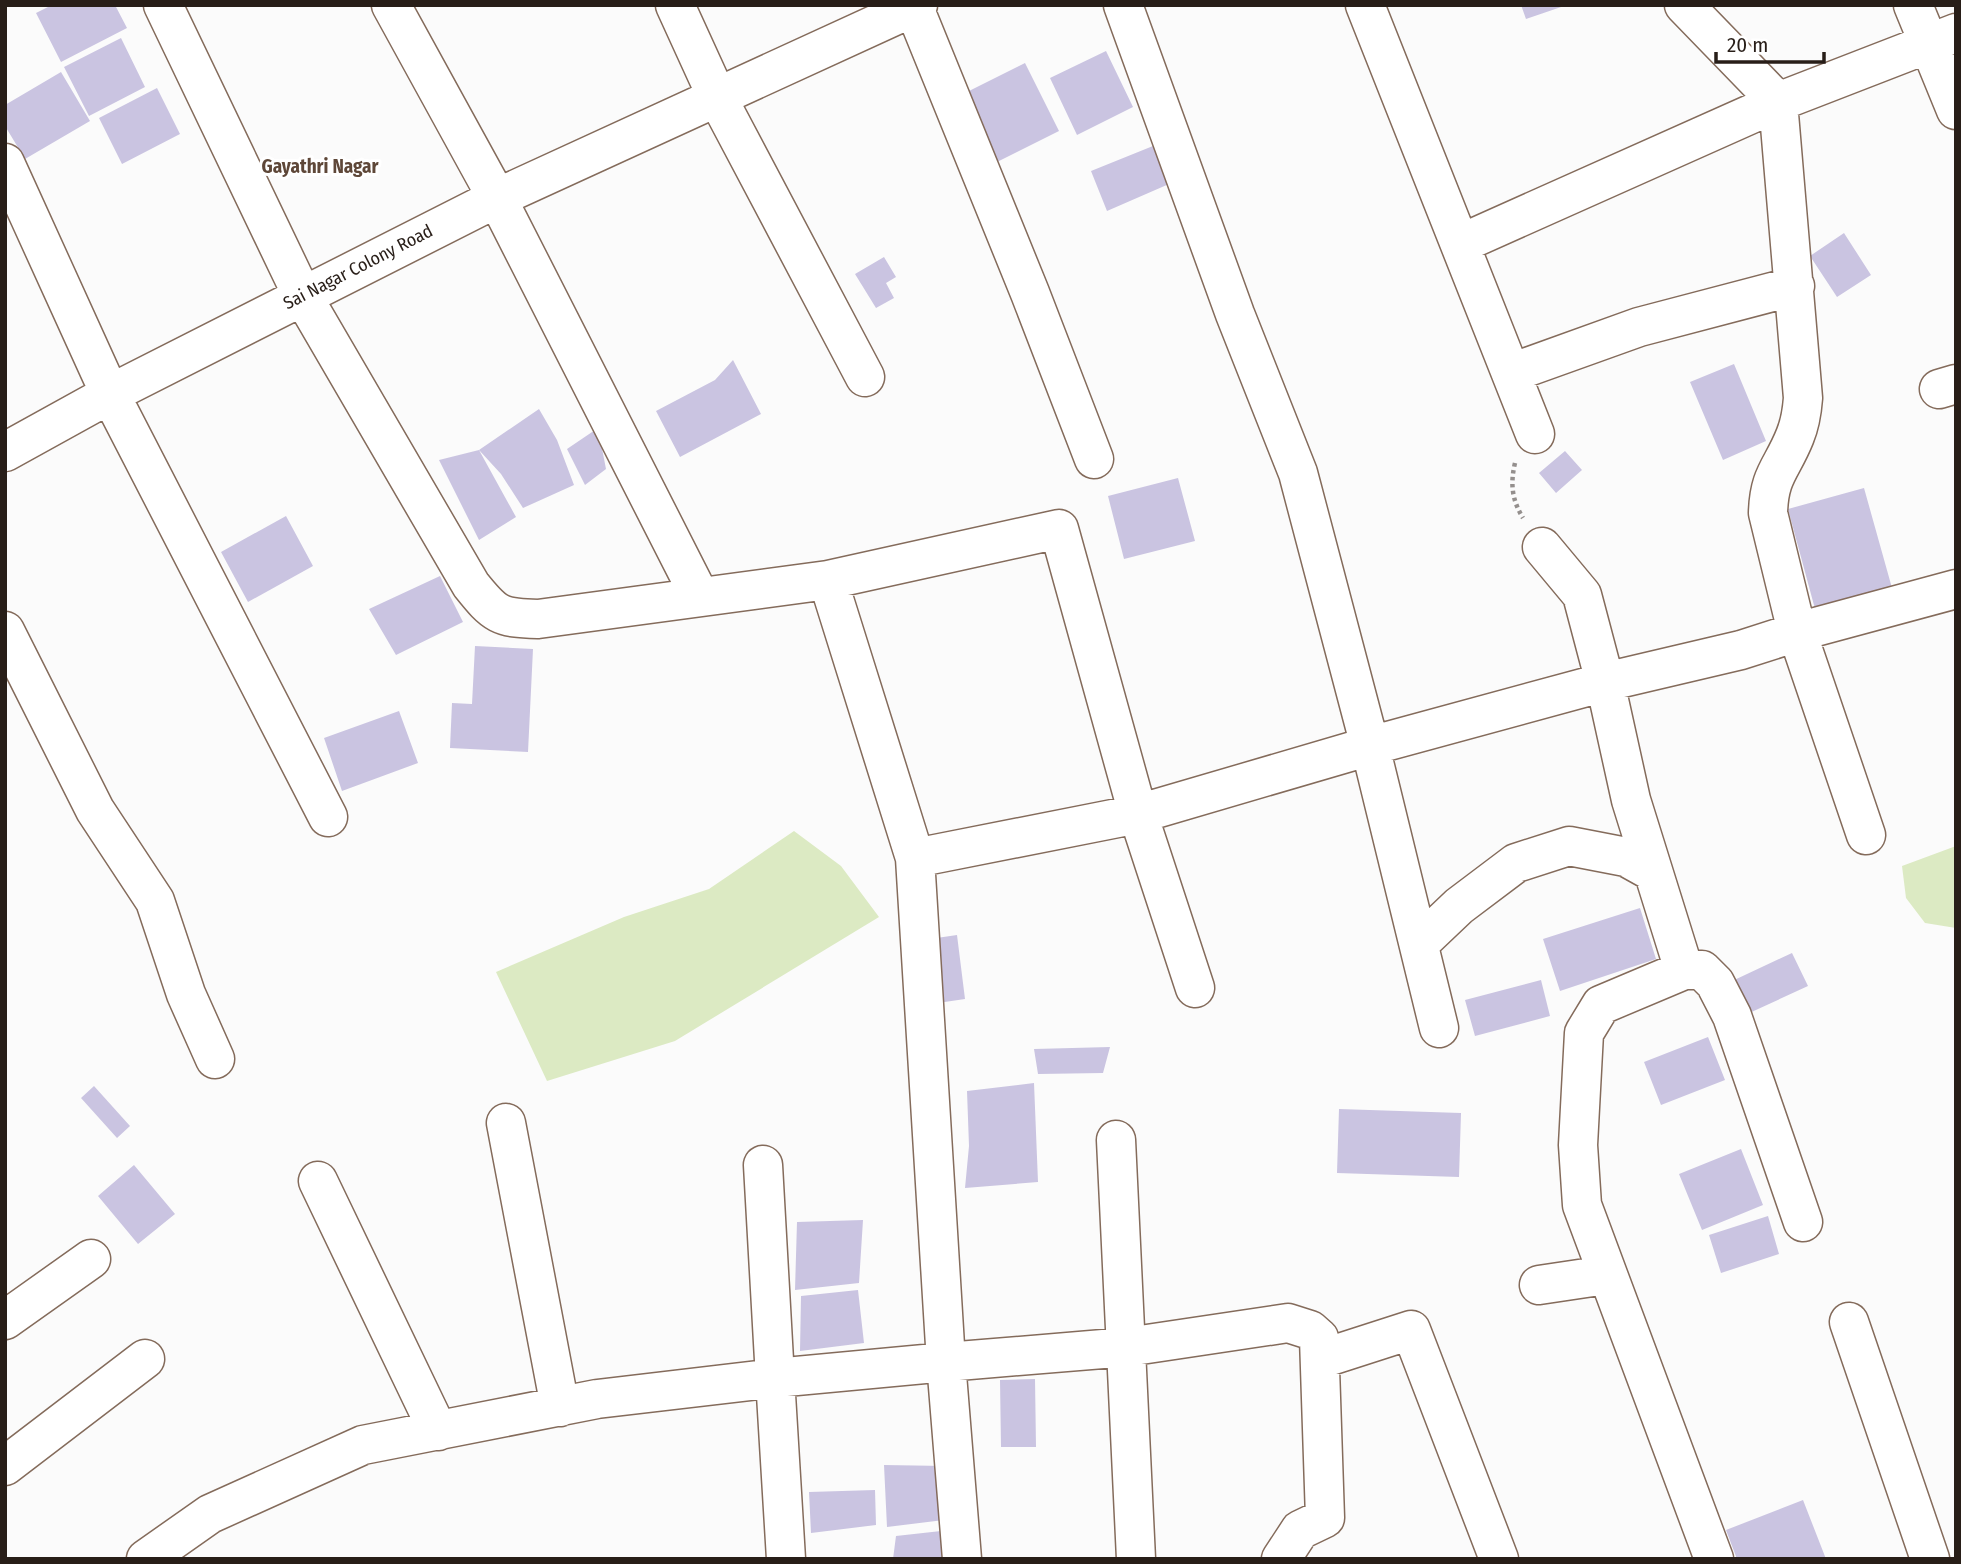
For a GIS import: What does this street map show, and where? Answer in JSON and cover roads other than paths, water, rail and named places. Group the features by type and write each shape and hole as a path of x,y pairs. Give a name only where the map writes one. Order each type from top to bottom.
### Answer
{"street":[{"path":"163,5 302,295 471,585 490,609 510,619 538,619 828,580 1059,529 1138,814 1195,988"},
{"path":"391,5 497,198 699,596"},
{"path":"675,5 717,97 865,377"},
{"path":"1123,5 1235,314 1298,473 1370,746 1439,1028"},
{"path":"1365,5 1535,433"},
{"path":"1684,5 1779,102 1795,286 1802,408 1796,436 1773,476 1768,494 1768,513 1797,632 1866,835"},
{"path":"1913,5 1942,37 1956,110"},
{"path":"915,6 1094,459"},
{"name":"Sai Nagar Colony Road","path":"5,452 110,394 497,198 915,6"},
{"path":"1460,244 1779,102 1942,37"},
{"path":"5,163 110,394 328,817"},
{"path":"1511,373 1639,327 1795,286"},
{"path":"1542,547 1582,596 1605,682 1631,800 1684,970"},
{"path":"828,580 915,858 946,1362 962,1559"},
{"path":"915,858 1138,814 1370,746 1605,682 1741,650 1956,589"},
{"path":"5,631 95,810 155,901 186,993 215,1059"},
{"path":"1419,944 1459,906 1516,863 1569,846 1626,857 1653,872"},
{"path":"1714,1559 1582,1205 1578,1145 1584,1033 1601,1005 1684,970 1702,970 1715,983 1732,1016 1804,1222"},
{"path":"506,1123 560,1407"},
{"path":"1116,1140 1136,1559"},
{"path":"763,1165 786,1559"},
{"path":"318,1181 438,1431"},
{"path":"5,1320 91,1259"},
{"path":"1539,1285 1606,1275"},
{"path":"1849,1322 1930,1559"},
{"path":"146,1559 210,1514 363,1446 597,1399 775,1378 1127,1347 1288,1323 1310,1330 1319,1338 1325,1518 1300,1530 1282,1559"},
{"path":"1321,1359 1411,1330 1499,1559"},
{"path":"5,1466 145,1359"}],"district":[{"name":"Gayathri Nagar","path":"320,166"}]}
